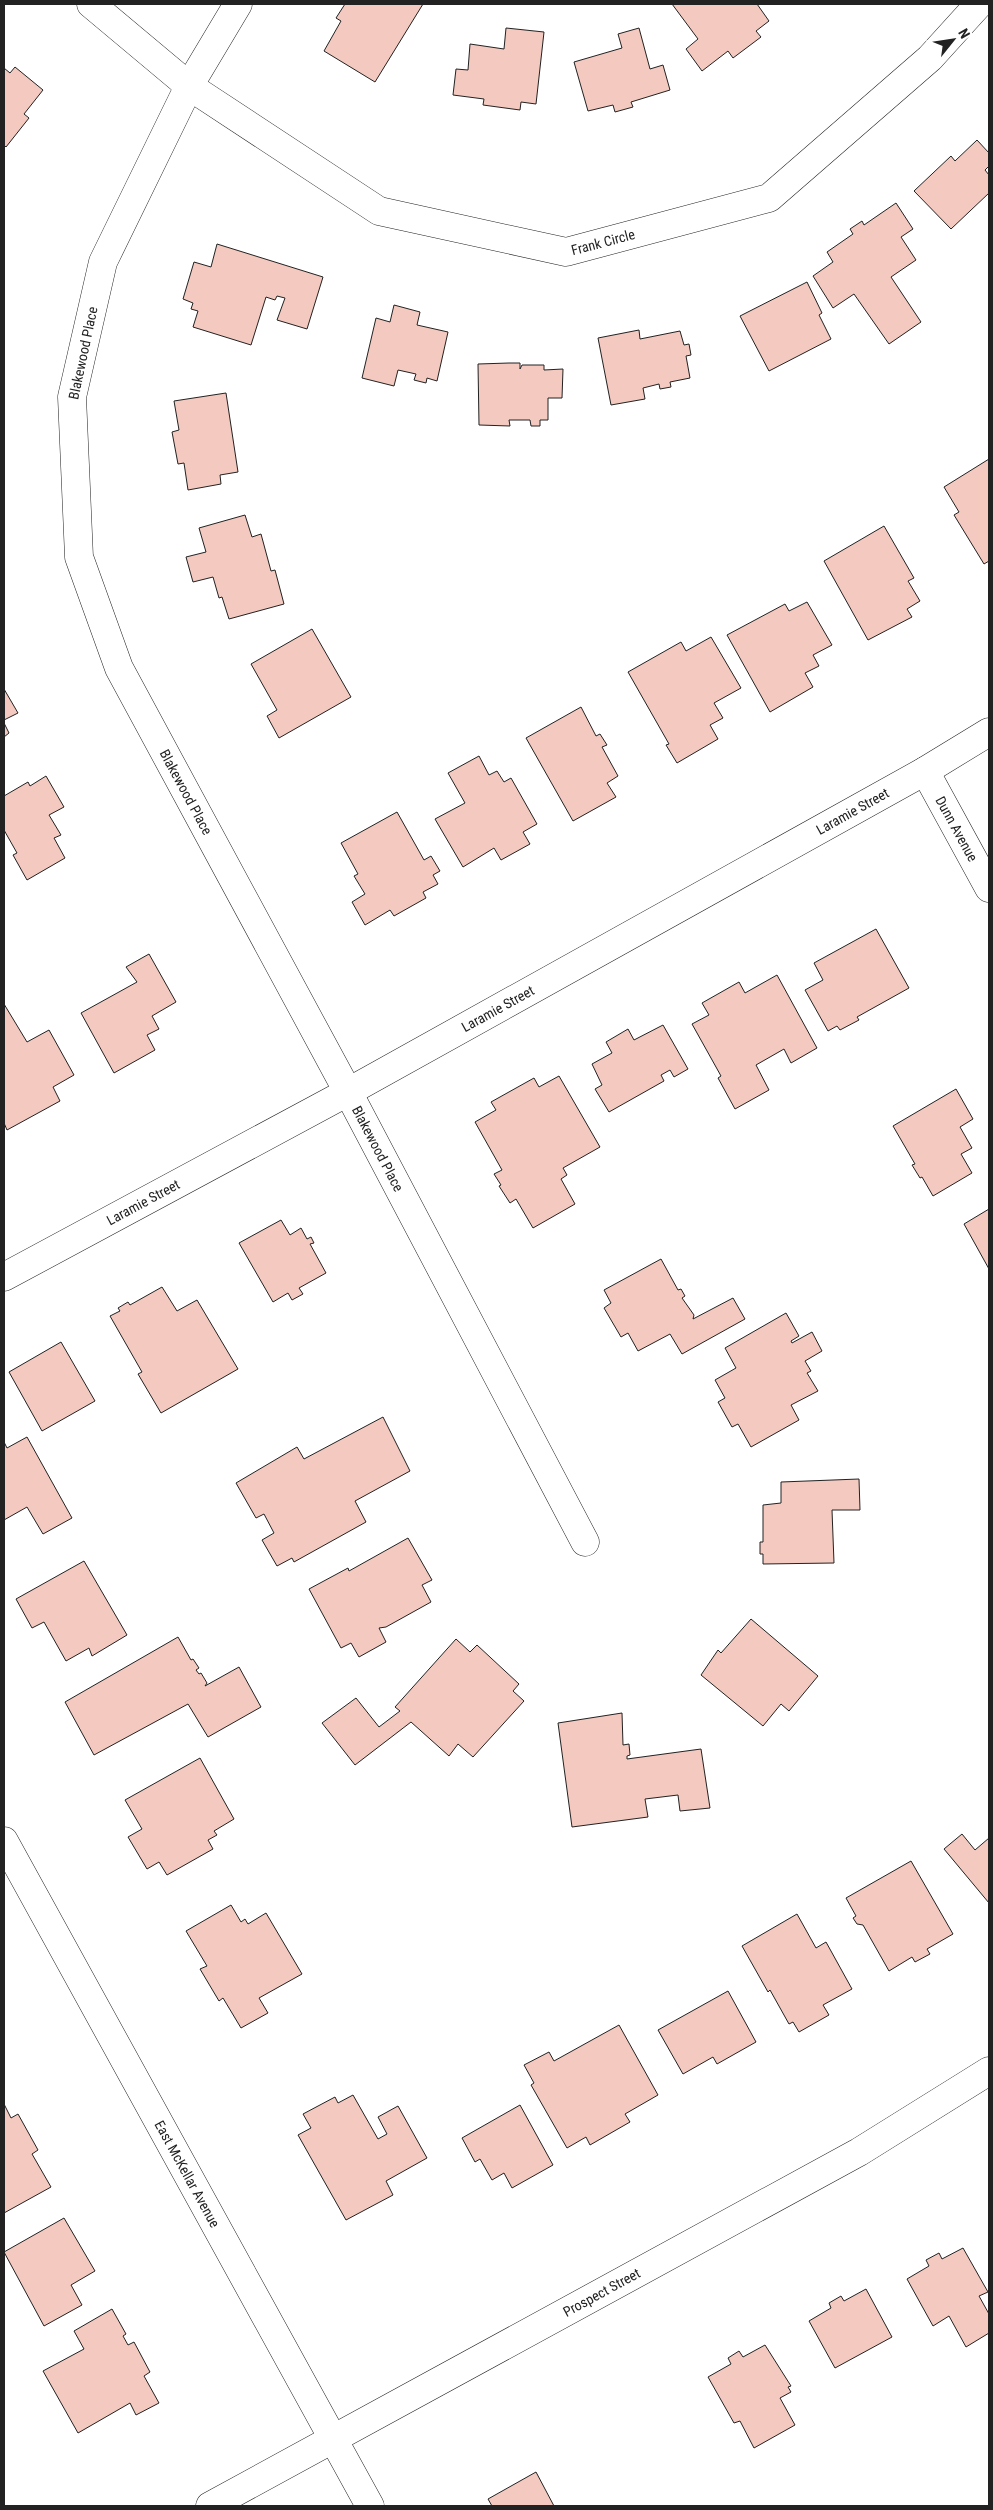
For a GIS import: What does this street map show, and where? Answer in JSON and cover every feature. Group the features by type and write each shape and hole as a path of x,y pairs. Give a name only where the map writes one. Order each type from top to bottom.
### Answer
{"street":[{"name":"Frank Circle","path":"91,4 189,86 378,212 566,252 769,198 930,58 979,4"},
{"name":"Blakewood Place","path":"238,4 189,86 103,262 72,396 79,557 119,668 348,1092 585,1542"},
{"name":"Laramie Street","path":"4,1277 348,1092 925,771 989,732"},
{"name":"Dunn Avenue","path":"925,771 989,888"},
{"name":"East McKellar Avenue","path":"4,1840 370,2506"},
{"name":"Prospect Street","path":"210,2506 859,2152 989,2071"}],"building":[{"path":"345,4 423,4 375,82 324,51 341,21 336,18"},
{"path":"672,4 757,4 769,21 756,31 761,37 733,58 728,51 702,71 686,49 698,39"},
{"path":"506,28 544,32 536,104 521,102 520,110 483,105 484,99 453,95 456,69 468,70 470,44 504,49"},
{"path":"639,28 650,69 663,65 670,90 631,102 633,107 615,112 613,105 588,111 574,62 622,48 618,34"},
{"path":"15,67 43,90 24,114 29,118 6,147 4,145 4,68 10,73"},
{"path":"977,140 989,153 989,166 985,170 989,175 989,193 951,229 914,191 951,156 955,161"},
{"path":"896,203 913,229 901,237 916,260 891,277 921,322 889,344 854,294 833,308 813,276 833,262 827,252 853,234 850,229 862,221 864,225"},
{"path":"217,244 323,277 307,329 277,320 285,298 277,296 275,300 266,297 251,345 193,327 198,311 191,309 193,303 183,299 194,262 211,267"},
{"path":"807,282 822,313 819,315 831,339 769,371 740,316"},
{"path":"394,305 420,312 417,325 448,332 437,381 427,378 426,383 414,380 416,374 398,370 394,386 362,378 376,318 390,322"},
{"path":"639,330 640,339 680,331 684,345 689,344 691,355 686,356 690,378 670,382 671,387 660,389 659,384 643,388 645,399 611,405 598,338"},
{"path":"520,363 520,369 522,365 544,365 544,370 563,369 562,398 548,398 548,420 540,420 540,426 531,426 530,420 509,420 510,426 479,425 478,364"},
{"path":"226,393 238,472 220,475 221,484 188,490 184,463 178,464 172,432 179,430 174,401"},
{"path":"989,459 989,561 984,564 954,515 959,512 944,487"},
{"path":"245,515 252,537 261,534 271,571 275,570 284,604 229,619 222,597 219,598 213,577 193,582 186,557 206,552 199,528"},
{"path":"884,526 914,578 908,581 920,601 907,609 912,617 868,640 824,561"},
{"path":"807,602 832,645 813,655 819,666 805,673 813,687 770,712 727,635 785,604 789,611"},
{"path":"312,629 351,697 279,738 267,716 277,710 251,664"},
{"path":"711,637 741,688 714,703 723,718 710,725 718,739 677,763 666,745 669,744 628,672 681,642 686,651"},
{"path":"4,689 18,713 4,720"},
{"path":"581,707 596,736 600,734 607,745 602,747 618,776 607,783 616,797 573,821 526,738"},
{"path":"4,723 9,733 4,737"},
{"path":"479,756 489,775 497,771 504,782 511,778 537,824 523,832 530,844 501,860 494,848 463,867 435,819 465,803 448,773"},
{"path":"46,776 64,807 49,815 61,835 54,838 65,858 27,880 13,855 17,853 4,830 4,796 28,782 30,786"},
{"path":"397,812 424,860 431,856 440,871 433,875 438,884 423,892 426,898 394,916 390,910 365,925 352,902 365,894 354,876 358,874 341,843"},
{"path":"876,929 909,988 857,1017 859,1020 840,1030 837,1026 828,1031 805,990 823,980 814,963"},
{"path":"149,954 176,1002 152,1016 159,1029 147,1035 155,1050 114,1073 81,1013 137,982 126,967"},
{"path":"777,975 817,1048 791,1063 784,1049 756,1065 769,1090 735,1109 718,1078 721,1076 692,1024 709,1015 702,1003 739,982 745,993"},
{"path":"4,1004 27,1042 49,1030 74,1075 53,1087 60,1101 7,1130 4,1123"},
{"path":"663,1025 688,1069 674,1077 670,1070 661,1075 664,1081 609,1112 595,1089 602,1085 592,1064 612,1053 606,1042 628,1029 634,1040"},
{"path":"559,1076 600,1147 563,1168 567,1175 561,1179 575,1204 533,1228 516,1199 510,1203 499,1186 501,1185 494,1174 502,1170 475,1122 496,1110 491,1102 534,1078 539,1087"},
{"path":"956,1089 973,1119 960,1127 972,1148 961,1154 972,1173 933,1196 922,1177 920,1178 912,1165 915,1164 893,1126"},
{"path":"989,1209 989,1269 964,1224"},
{"path":"281,1220 290,1235 301,1228 307,1239 311,1237 314,1243 310,1244 326,1273 299,1288 303,1294 292,1300 288,1293 273,1302 239,1243"},
{"path":"661,1259 678,1290 681,1289 685,1296 682,1298 694,1315 693,1319 733,1298 745,1319 682,1354 670,1334 638,1351 628,1333 621,1337 604,1308 611,1303 604,1290"},
{"path":"162,1287 177,1311 197,1300 238,1369 161,1413 138,1374 142,1372 110,1316 120,1311 118,1308 128,1302 130,1305"},
{"path":"786,1313 799,1336 791,1341 792,1343 812,1332 822,1351 805,1361 811,1371 807,1373 818,1391 791,1405 799,1420 751,1447 738,1424 732,1427 718,1402 725,1398 715,1380 736,1368 725,1348"},
{"path":"61,1342 95,1401 42,1431 9,1372"},
{"path":"383,1417 410,1471 355,1501 366,1522 294,1562 292,1558 277,1566 262,1540 274,1533 264,1514 256,1518 236,1483 297,1447 304,1459"},
{"path":"27,1437 72,1518 43,1534 27,1507 4,1520 4,1442 7,1448"},
{"path":"859,1479 860,1510 832,1510 834,1563 763,1564 763,1554 760,1554 760,1542 763,1542 763,1505 781,1503 781,1482"},
{"path":"408,1538 432,1580 422,1585 431,1602 386,1627 379,1628 386,1642 359,1657 351,1643 341,1648 309,1589 348,1568 349,1571"},
{"path":"84,1561 127,1635 92,1656 89,1648 66,1661 44,1622 32,1628 16,1599"},
{"path":"751,1619 818,1676 789,1711 781,1704 763,1726 701,1675 718,1650 721,1653"},
{"path":"178,1637 191,1660 193,1659 199,1668 196,1670 199,1674 201,1673 207,1683 205,1686 239,1667 261,1707 208,1737 188,1704 94,1755 65,1702"},
{"path":"456,1639 470,1652 477,1645 519,1684 513,1691 524,1701 473,1757 458,1744 449,1756 411,1722 355,1765 322,1723 356,1698 379,1727 400,1711 395,1707"},
{"path":"622,1713 623,1745 629,1744 630,1755 627,1756 627,1759 701,1749 710,1808 680,1811 678,1795 645,1799 648,1817 572,1827 558,1723"},
{"path":"200,1758 234,1819 214,1831 217,1835 208,1840 213,1849 167,1875 159,1862 147,1869 128,1837 142,1829 125,1800"},
{"path":"962,1834 975,1850 989,1838 989,1903 944,1849"},
{"path":"911,1861 953,1934 927,1949 930,1954 915,1962 912,1957 889,1971 863,1925 857,1924 853,1918 856,1916 846,1898"},
{"path":"231,1905 241,1922 245,1919 248,1924 266,1913 302,1974 259,1998 268,2013 241,2028 223,1998 219,2001 200,1969 207,1966 186,1931"},
{"path":"797,1914 816,1948 826,1942 852,1989 823,2005 829,2015 799,2032 793,2022 789,2024 742,1946"},
{"path":"728,1991 756,2042 717,2064 713,2057 683,2074 658,2030"},
{"path":"619,2025 658,2095 625,2114 630,2122 590,2145 586,2137 567,2148 531,2085 534,2083 524,2065 549,2052 554,2061"},
{"path":"353,2095 378,2139 387,2134 378,2117 398,2106 427,2158 386,2181 393,2195 346,2220 298,2135 311,2128 303,2114 335,2097 338,2103"},
{"path":"4,2104 11,2118 18,2114 38,2150 32,2154 51,2187 4,2213"},
{"path":"520,2105 553,2165 512,2188 504,2173 492,2180 480,2159 475,2162 462,2138"},
{"path":"64,2218 95,2271 71,2285 82,2305 44,2326 4,2252"},
{"path":"963,2248 988,2292 979,2296 989,2314 989,2333 966,2347 949,2316 933,2326 907,2279 929,2266 926,2260 939,2253 942,2259"},
{"path":"866,2289 892,2337 835,2368 809,2321 831,2308 829,2303 841,2296 844,2301"},
{"path":"112,2309 126,2334 123,2336 128,2345 134,2342 150,2372 144,2376 159,2403 136,2415 130,2403 78,2433 43,2371 84,2349 74,2331"},
{"path":"765,2345 791,2386 788,2387 791,2392 780,2398 795,2425 754,2448 740,2421 734,2423 708,2377 731,2364 728,2358 739,2351 743,2357"},
{"path":"536,2472 554,2506 492,2506 488,2499"}]}
